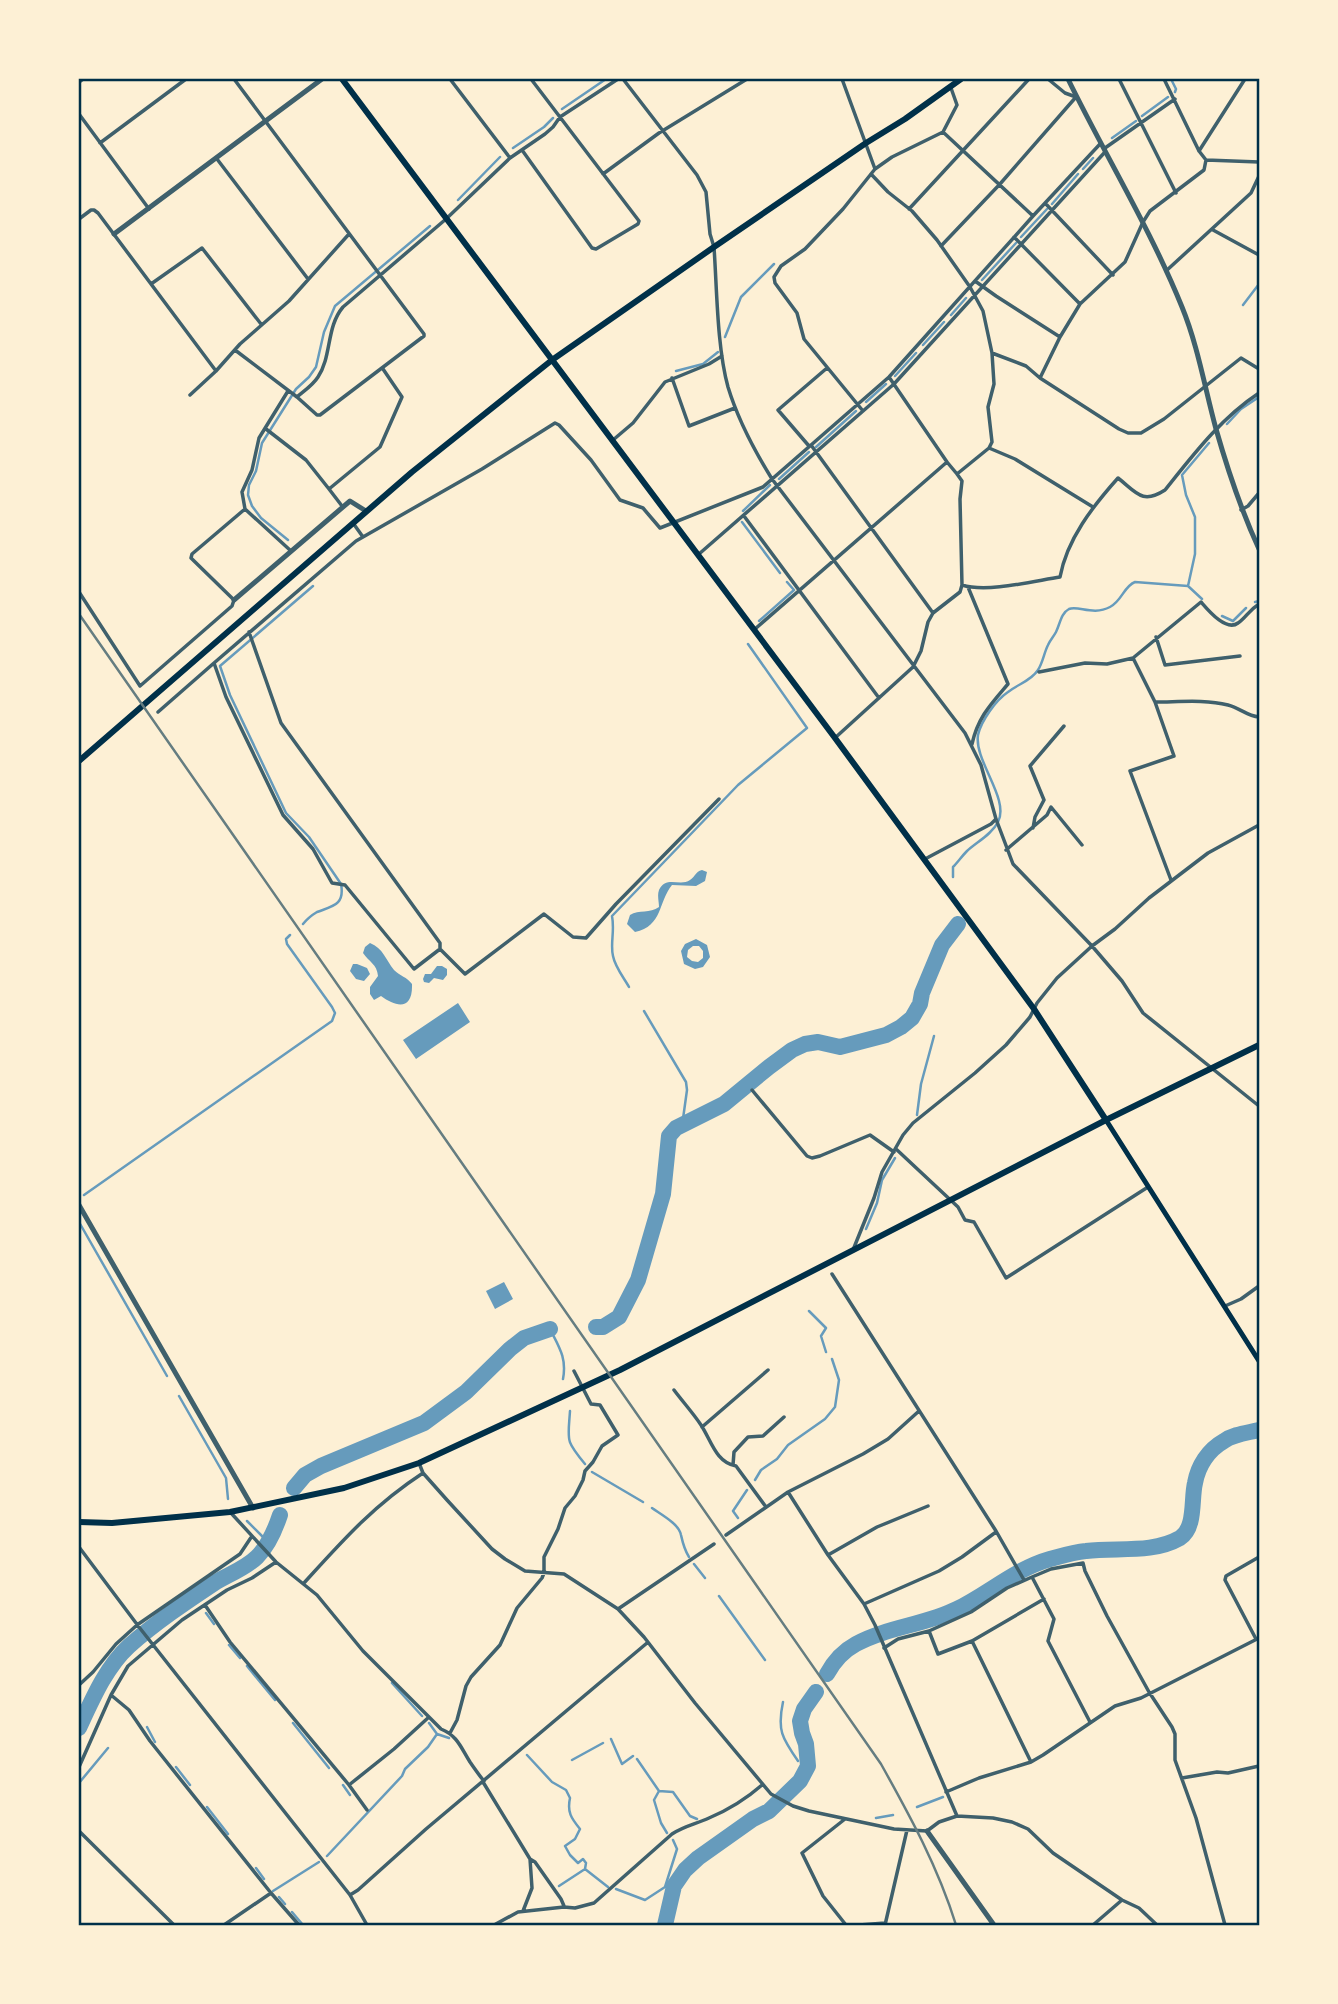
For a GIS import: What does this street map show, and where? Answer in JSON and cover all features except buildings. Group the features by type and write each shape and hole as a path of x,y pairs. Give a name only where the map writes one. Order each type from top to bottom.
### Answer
{"main road":[{"path":"342,79 835,738 1034,1009 1259,1361"},
{"path":"79,761 412,472 552,360 961,79"},
{"path":"79,1522 112,1523 230,1512 344,1488 419,1463 620,1370 1106,1120 1259,1045"}],"street":[{"path":"100,143 186,79"},
{"path":"234,79 424,334 383,369 320,415 235,350"},
{"path":"114,234 322,79"},
{"path":"450,79 510,158"},
{"path":"522,149 592,248 638,224 639,221 531,79"},
{"path":"291,551 245,509 242,492 252,470 259,439 293,394 317,379 338,313 379,274 446,219 510,158 545,134 560,117 620,79 664,131 697,175 706,192 727,383 751,444 772,479 972,744 1013,864 1092,946 1122,981 1143,1013 1259,1106"},
{"path":"603,174 659,133 747,79"},
{"path":"842,79 875,169"},
{"path":"909,209 1029,79"},
{"path":"1048,79 1065,93 1076,97"},
{"path":"1119,79 1176,192"},
{"path":"1040,378 1080,304 1125,262 1150,211 1204,170 1206,160 1164,79"},
{"path":"1199,151 1245,79"},
{"path":"1070,80 1076,97 1143,222 1182,305 1241,510 1259,549"},
{"path":"863,411 804,339 797,313 775,284 774,277 781,266 805,249 843,209 875,169 892,156 943,132 957,105 950,86"},
{"path":"942,246 1076,97"},
{"path":"158,712 356,541 482,470 555,422 592,460 620,500 643,508 660,528 763,488 889,377 1045,203 1103,149 1175,99"},
{"path":"79,114 149,209"},
{"path":"943,132 1033,216"},
{"path":"697,555 894,384 1022,244 1103,149"},
{"path":"217,159 308,279"},
{"path":"1206,160 1259,162"},
{"path":"871,174 909,209 942,246 970,287 983,312 992,353 993,384 988,407 992,442 989,449 957,474"},
{"path":"1166,271 1251,193 1259,176"},
{"path":"1045,203 1113,275"},
{"path":"79,219 94,210 216,371"},
{"path":"1213,230 1259,255"},
{"path":"190,395 289,301 349,234"},
{"path":"1014,237 1080,304"},
{"path":"151,284 202,248 261,325"},
{"path":"975,281 1060,337"},
{"path":"992,353 1026,366 1040,378 1128,433 1141,432 1164,419 1241,358 1259,369"},
{"path":"612,441 633,423 665,382 722,356"},
{"path":"827,368 778,410 817,452 933,613"},
{"path":"329,489 383,444 402,397 383,369"},
{"path":"835,738 913,667 933,613 960,592 962,585 962,481 889,377"},
{"path":"671,378 689,426 735,408"},
{"path":"962,585 1001,586 1060,577 1063,561 1093,507 1118,478 1143,496 1156,496 1241,405 1259,393"},
{"path":"266,429 306,460 342,506"},
{"path":"989,449 1015,459 1093,507"},
{"path":"754,630 947,462"},
{"path":"1241,510 1259,493"},
{"path":"79,592 140,686 342,506 350,501 366,511"},
{"path":"234,600 191,558 192,554 245,509"},
{"path":"744,516 879,698"},
{"path":"353,523 363,537"},
{"path":"968,587 1009,684 982,716 976,726 972,744"},
{"path":"1039,672 1085,663 1107,664 1132,658 1201,602 1231,626 1238,624 1248,611 1259,604"},
{"path":"249,632 281,723 440,943 440,949 465,974 544,914 573,937 586,938 615,904 719,799"},
{"path":"1156,637 1165,665 1240,656"},
{"path":"1132,658 1155,702 1174,756 1130,771 1171,880"},
{"path":"214,663 226,697 283,816 313,849 332,883 345,885 414,969 440,949"},
{"path":"1155,702 1229,705 1250,716 1259,717"},
{"path":"1033,828 1035,817 1044,800 1030,766 1064,726"},
{"path":"1006,850 1047,816 1051,807 1082,845"},
{"path":"923,860 996,819"},
{"path":"853,1252 878,1181 912,1123 991,1059 1030,1017 1057,978 1092,946 1208,853 1259,825"},
{"path":"752,1090 807,1156 820,1156 870,1135 895,1151 958,1206 965,1220 974,1222 1006,1278 1148,1187"},
{"path":"79,1205 253,1508"},
{"path":"832,1273 996,1531 1024,1580"},
{"path":"1225,1307 1259,1286"},
{"path":"702,1427 768,1370"},
{"path":"450,1733 471,1677 500,1645 517,1608 544,1573 544,1557 565,1508 575,1496 585,1471 602,1446 618,1435 600,1405 591,1404 575,1371"},
{"path":"674,1390 702,1427 712,1447 728,1465 736,1466 766,1507"},
{"path":"726,1535 788,1492 888,1439 919,1411"},
{"path":"733,1465 734,1452 748,1437 763,1436 785,1417"},
{"path":"419,1463 423,1473 492,1549 505,1559 525,1571 572,1577 618,1609 771,1794 788,1804 809,1811 907,1830 927,1831 939,1822 957,1816 1012,1822 1028,1829 1053,1853 1122,1900 1139,1908 1157,1925"},
{"path":"304,1583 365,1517 393,1492 423,1473"},
{"path":"788,1492 863,1604 876,1628 957,1816"},
{"path":"828,1555 877,1527 928,1506"},
{"path":"230,1512 274,1560 317,1595 363,1651 441,1730 458,1740 530,1859 542,1871 564,1906"},
{"path":"863,1604 939,1571 996,1531"},
{"path":"79,1685 116,1644 240,1554 252,1536"},
{"path":"618,1609 714,1544"},
{"path":"79,1547 151,1643 350,1895 367,1925"},
{"path":"946,1792 979,1778 1031,1762 1115,1706 1141,1698 1258,1639 1225,1580 1227,1576 1259,1557"},
{"path":"79,1767 111,1695 128,1666 151,1643 182,1620 274,1560"},
{"path":"884,1648 898,1639 929,1631 971,1612 1024,1580 1051,1569 1083,1563 1107,1616 1175,1734 1175,1759 1196,1818 1226,1925"},
{"path":"1032,1577 1054,1619 1048,1641 1091,1723"},
{"path":"929,1631 938,1654 972,1641 1044,1599"},
{"path":"205,1605 230,1642 367,1810"},
{"path":"972,1641 1031,1762"},
{"path":"350,1895 648,1643"},
{"path":"111,1695 134,1716 150,1741 299,1925"},
{"path":"349,1785 429,1717"},
{"path":"1182,1778 1217,1772 1228,1773 1259,1766"},
{"path":"494,1925 523,1911 564,1906 575,1908 598,1901 672,1834 683,1827 728,1810 762,1785"},
{"path":"845,1819 802,1853 823,1896 846,1925"},
{"path":"859,1925 885,1924 907,1830"},
{"path":"79,1831 174,1925"},
{"path":"927,1831 995,1925"},
{"path":"523,1911 531,1888 530,1859"},
{"path":"224,1925 271,1893"},
{"path":"1093,1925 1122,1900"}],"water":[{"path":"702,870 707,872 705,881 696,886 672,885 651,925 635,932 627,924 630,915 659,907 658,892 665,883 686,882"},
{"path":"696,939 707,945 710,957 703,967 695,969 684,964 681,951 685,944","holes":["699,946 703,951 703,958 698,962 692,961 687,957 688,950"]},
{"path":"370,943 381,951 394,970 412,984 412,993 407,1003 392,1003 381,996 374,1000 370,994 370,987 378,976 374,966 363,953"},
{"path":"353,964 367,968 370,974 364,981 356,979 350,971"},
{"path":"437,966 447,969 443,980 434,978 429,983 424,982 425,974 431,974"},
{"path":"458,1003 470,1022 416,1059 403,1040"},
{"path":"504,1282 513,1299 495,1309 486,1291"}],"waterway":[{"path":"562,109 606,79"},
{"path":"1171,79 1175,92"},
{"path":"1142,116 1168,97"},
{"path":"513,148 553,118"},
{"path":"1112,138 1136,121"},
{"path":"458,200 500,157"},
{"path":"1083,169 1093,158"},
{"path":"1052,204 1078,174"},
{"path":"1021,237 1047,209"},
{"path":"288,540 261,518 248,495 262,443 296,389 316,367 324,332 335,306 430,226"},
{"path":"982,280 1016,243"},
{"path":"725,337 741,297 774,264"},
{"path":"1243,305 1259,284"},
{"path":"951,315 966,298"},
{"path":"923,345 944,322"},
{"path":"676,371 703,364 718,352"},
{"path":"895,376 916,353"},
{"path":"866,402 886,384"},
{"path":"1227,424 1241,409 1259,397"},
{"path":"816,447 856,411"},
{"path":"1188,586 1195,554 1195,517 1182,475 1209,443"},
{"path":"779,479 809,452"},
{"path":"743,511 770,485"},
{"path":"742,522 780,573"},
{"path":"759,621 794,590 787,582"},
{"path":"953,877 953,867 992,830 1000,813 996,791 978,745 980,729 999,700 1038,670 1064,613 1073,608 1104,610 1135,582 1188,586 1202,599"},
{"path":"303,924 317,912 337,904 341,896 341,884 309,837 286,813 230,695 220,666 313,586"},
{"path":"1255,602 1259,601"},
{"path":"1222,616 1233,621 1246,608"},
{"path":"629,987 613,956 612,916 738,785 807,728 748,644"},
{"path":"596,1327 603,1327 619,1317 638,1280 663,1194 669,1136 676,1128 724,1104 769,1067 805,1044 818,1042 840,1047 886,1035 901,1027 912,1018 920,1004 942,945 958,924"},
{"path":"84,1195 332,1021 335,1013 332,1007 287,944 286,939 290,935"},
{"path":"644,1011 686,1082 682,1126"},
{"path":"917,1115 921,1084 934,1036"},
{"path":"866,1229 877,1203 882,1180 895,1158"},
{"path":"79,1222 167,1376"},
{"path":"809,1311 826,1328 821,1336 826,1352"},
{"path":"550,1329 563,1359 563,1379"},
{"path":"294,1488 305,1475 321,1466 424,1423 466,1392 524,1338 550,1329"},
{"path":"755,1480 761,1470 777,1459 788,1445 825,1419 835,1407 839,1380 832,1359"},
{"path":"179,1396 226,1478 228,1499"},
{"path":"570,1411 569,1440 585,1464"},
{"path":"827,1674 839,1657 856,1644 957,1609 1037,1563 1081,1552 1158,1546 1180,1538 1189,1527 1195,1483 1205,1459 1213,1449 1228,1439 1259,1430"},
{"path":"592,1472 643,1502"},
{"path":"738,1518 733,1511 747,1490"},
{"path":"652,1508 677,1527 689,1557"},
{"path":"79,1728 100,1684 121,1654 171,1612 253,1561 274,1532 280,1515"},
{"path":"247,1521 268,1544"},
{"path":"694,1564 705,1578"},
{"path":"719,1596 765,1660"},
{"path":"206,1613 214,1624"},
{"path":"229,1645 240,1658"},
{"path":"247,1666 275,1700"},
{"path":"392,1683 422,1716"},
{"path":"665,1925 674,1886 685,1870 753,1819 769,1811 800,1781 808,1766 800,1721 804,1709 816,1692"},
{"path":"783,1702 782,1733 798,1761"},
{"path":"293,1723 329,1768"},
{"path":"429,1723 437,1734"},
{"path":"147,1727 155,1742"},
{"path":"327,1856 402,1776 405,1769 428,1747 437,1734 449,1738"},
{"path":"611,1739 622,1764 633,1756"},
{"path":"572,1760 603,1743"},
{"path":"79,1783 108,1748"},
{"path":"527,1755 552,1782 566,1790 570,1798 570,1815 580,1829 575,1839 565,1846 578,1863 583,1859 586,1863 585,1869"},
{"path":"637,1759 659,1791 654,1800 667,1833"},
{"path":"176,1767 190,1785"},
{"path":"343,1785 350,1795"},
{"path":"659,1791 673,1792 690,1816 697,1819"},
{"path":"917,1807 943,1797"},
{"path":"207,1807 228,1834"},
{"path":"876,1818 893,1815"},
{"path":"616,1889 645,1900 665,1887 677,1849 673,1840"},
{"path":"273,1891 319,1862"},
{"path":"256,1868 264,1879"},
{"path":"559,1886 585,1869 608,1887"},
{"path":"279,1897 285,1904"},
{"path":"292,1912 303,1925"}],"railway":[{"path":"79,614 881,1764 932,1862 956,1925"}]}
